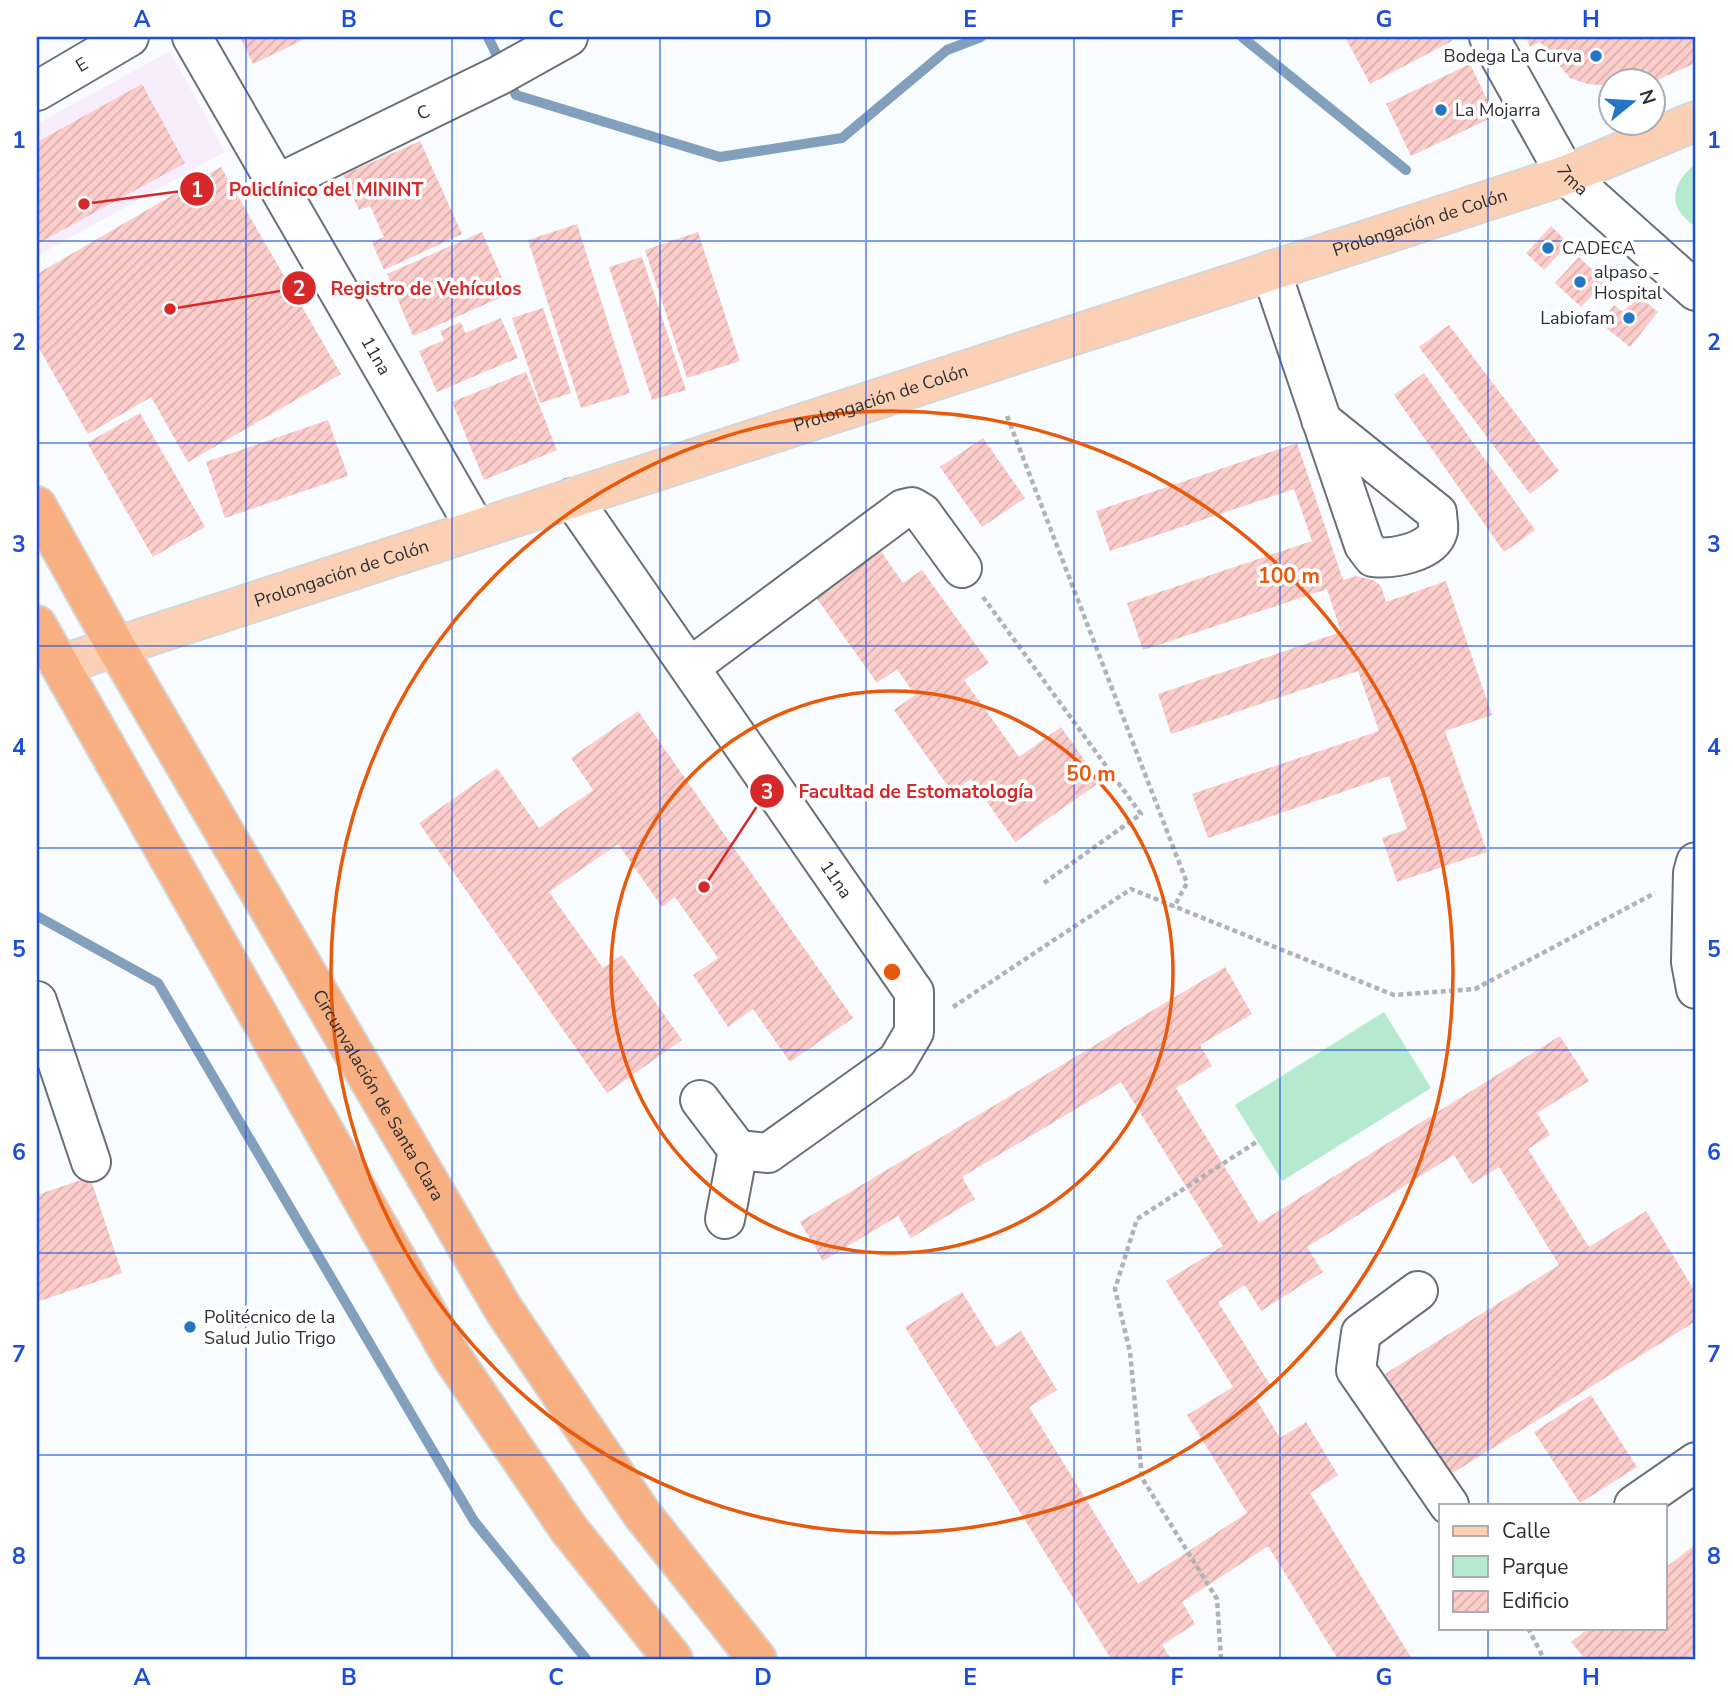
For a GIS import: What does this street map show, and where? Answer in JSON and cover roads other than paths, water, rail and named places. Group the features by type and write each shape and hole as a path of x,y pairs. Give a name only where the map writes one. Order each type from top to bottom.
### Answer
{"highway":[{"name":"Circunvalación de Santa Clara","path":"37,506 116,647 504,1310 642,1514 757,1659"},
{"path":"37,625 48,669 452,1357 569,1528 673,1659"}],"main road":[{"name":"Prolongación de Colón","path":"48,669 1566,175 1696,121"}],"street":[{"name":"E","path":"37,91 129,37"},
{"name":"11na","path":"192,37 476,529"},
{"name":"7ma","path":"1489,37 1566,175 1696,291"},
{"name":"C","path":"277,184 498,76 553,46"},
{"path":"1271,271 1321,419"},
{"name":"11na","path":"572,498 914,992 914,1032 897,1061 768,1153 738,1150"},
{"path":"690,667 903,509 912,507 922,513 962,568"},
{"path":"1695,868 1691,962 1696,989"},
{"path":"37,1001 91,1162"},
{"path":"700,1100 738,1150 725,1219"},
{"path":"1418,1291 1361,1333 1356,1370 1448,1504"},
{"path":"1635,1504 1696,1462"}],"waterway":[{"path":"488,37 516,95 720,157 842,138 947,50 981,37"},
{"path":"1242,37 1406,170"},
{"path":"37,916 158,983 474,1521 586,1659"}],"place":[{"name":"Bodega La Curva","path":"1596,56"},
{"name":"La Mojarra","path":"1441,110"},
{"name":"Policlínico del MININT","path":"84,204"},
{"name":"CADECA","path":"1548,248"},
{"name":"alpaso - Hospital","path":"1580,282"},
{"name":"Registro de Vehículos","path":"170,309"},
{"name":"Labiofam","path":"1629,318"},
{"name":"Facultad de Estomatología","path":"704,887"},
{"name":"Politécnico de la Salud Julio Trigo","path":"190,1327"}]}
